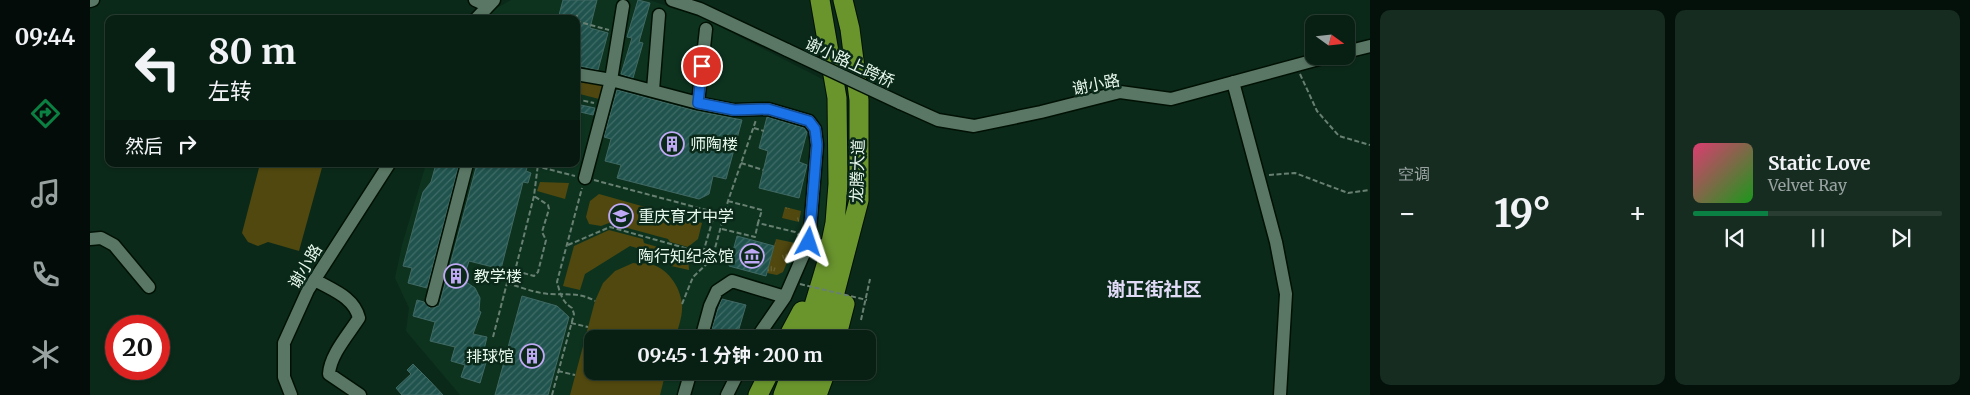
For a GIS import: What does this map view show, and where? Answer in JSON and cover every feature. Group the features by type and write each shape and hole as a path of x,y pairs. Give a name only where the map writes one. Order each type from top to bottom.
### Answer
{"highway":[{"name":"龙腾大道","path":"807,330 829,255 835,223 838,184 837,98 820,0"},
{"name":"龙腾大道","path":"824,330 858,200 859,100 850,29 843,0"},
{"path":"838,330 856,260 859,224 858,200"},
{"path":"792,330 829,255"},
{"path":"828,320 850,285"},
{"path":"842,330 850,285"},
{"path":"795,330 802,311"},
{"path":"758,395 766,380"},
{"path":"772,395 777,380"},
{"path":"783,395 789,380"},
{"path":"802,395 807,380"},
{"path":"817,395 823,380"},
{"path":"826,395 831,380"}],"street":[{"path":"475,0 491,3"},
{"name":"谢小路上跨桥","path":"672,0 700,9 900,103"},
{"path":"480,15 491,3"},
{"path":"585,178 611,80 623,6"},
{"path":"653,90 659,15"},
{"path":"698,103 706,29"},
{"path":"1355,50 1370,46"},
{"name":"谢小路","path":"900,103 938,120 974,126 1041,112 1120,92 1171,99 1305,63"},
{"path":"580,75 611,80 698,103 734,110 759,108 809,121 815,129 817,145 809,242 785,297 762,330"},
{"path":"1233,82 1276,242 1286,294 1280,395"},
{"name":"谢小路","path":"291,395 284,377 284,343 315,280 387,167"},
{"path":"432,300 466,167"},
{"path":"90,239 101,238 114,245 149,287"},
{"path":"809,242 829,255"},
{"path":"315,280 348,299 357,310 359,318 335,357 329,374 360,395"},
{"path":"703,330 710,306 717,291 732,281 785,297"},
{"path":"684,395 688,380"},
{"path":"727,395 734,380"}],"path":[{"path":"580,20 619,33"},
{"path":"1296,65 1317,111 1339,136 1370,145"},
{"path":"580,100 604,105"},
{"path":"682,304 693,277 712,259 728,201 754,128 759,108"},
{"path":"754,128 764,131"},
{"path":"741,163 763,170"},
{"path":"493,337 507,283 515,271 534,196 538,167"},
{"path":"545,167 725,215"},
{"path":"1258,176 1295,173 1348,193 1370,190"},
{"path":"552,395 574,314 572,308 566,304 560,293 557,282 585,178"},
{"path":"515,271 534,276 538,272 546,240 542,232 549,209 548,205 534,196"},
{"path":"721,228 755,237 762,210 728,201"},
{"path":"567,246 610,227 703,253 714,212"},
{"path":"758,223 795,232"},
{"path":"861,320 867,300 870,279"},
{"path":"507,283 548,294 560,293 588,297 595,301"},
{"path":"800,284 867,300"},
{"path":"571,323 588,327"},
{"path":"558,371 575,375"}],"shaded area":[{"name":"重庆育才中学","path":"511,0 649,0 699,16 832,84 828,241 807,235 782,293 732,279 717,291 702,330 584,330 584,380 687,380 683,395 460,395 406,331 409,308 395,278 402,245 425,167 580,167 580,15 490,15 495,9"}],"green space":[{"path":"580,80 607,84 603,100 580,94"},
{"path":"259,167 322,167 299,251 268,242 258,246 248,242 242,233"},
{"path":"540,182 569,183 565,199 537,191"},
{"path":"599,194 702,223 698,239 688,247 670,242 668,239 609,223 601,226 589,224 586,217 590,201"},
{"path":"785,207 801,211 799,222 782,218"},
{"path":"609,230 643,239 644,243 688,256 689,270 671,266 670,258 630,246 585,274 580,290 563,286 574,246"},
{"path":"776,239 795,243 783,272 777,275 767,273"},
{"path":"633,263 656,266 667,273 672,278 681,297 682,308 678,330 587,330 595,301 603,283 615,271"},
{"path":"584,342 584,380 664,380 660,395 570,395"}],"building":[{"path":"563,0 597,0 590,28 608,33 598,70 580,66 580,15 559,15"},
{"path":"638,0 650,3 639,42 643,43 633,78 621,74 632,38 627,37"},
{"name":"师陶楼","path":"617,90 696,111 742,120 726,179 713,176 709,194 699,199 617,178 621,165 605,161 611,139 604,137"},
{"path":"580,105 595,108 593,115 580,112"},
{"path":"767,117 804,128 807,132 799,162 807,165 799,198 759,188 768,151 759,148"},
{"path":"435,167 458,167 427,288 408,283 412,268 403,266 423,192 431,182"},
{"name":"教学楼","path":"476,167 527,167 526,171 531,173 528,183 523,182 501,269 469,261 463,280 475,288 480,298 479,311 481,312 473,334 487,337 482,358 487,359 480,383 461,377 465,365 451,361 455,347 430,341 435,322 413,316 417,300 424,302 430,308 439,306"},
{"name":"陶行知纪念馆","path":"737,236 774,246 766,276 729,266"},
{"name":"排球馆","path":"522,296 557,306 569,317 548,395 495,395"},
{"path":"722,299 746,305 739,330 712,330"},
{"path":"413,364 443,395 402,395 396,388 411,374 407,370"}],"place":[{"name":"师陶楼","path":"672,144"},
{"name":"重庆育才中学","path":"621,216"},
{"name":"陶行知纪念馆","path":"752,256"},
{"name":"教学楼","path":"456,276"},
{"name":"排球馆","path":"532,356"}],"district":[{"name":"谢正街社区","path":"1154,289"}],"route":[{"path":"702,66 698,103 734,110 768,109 809,121 815,129 817,145 809,242"}]}
